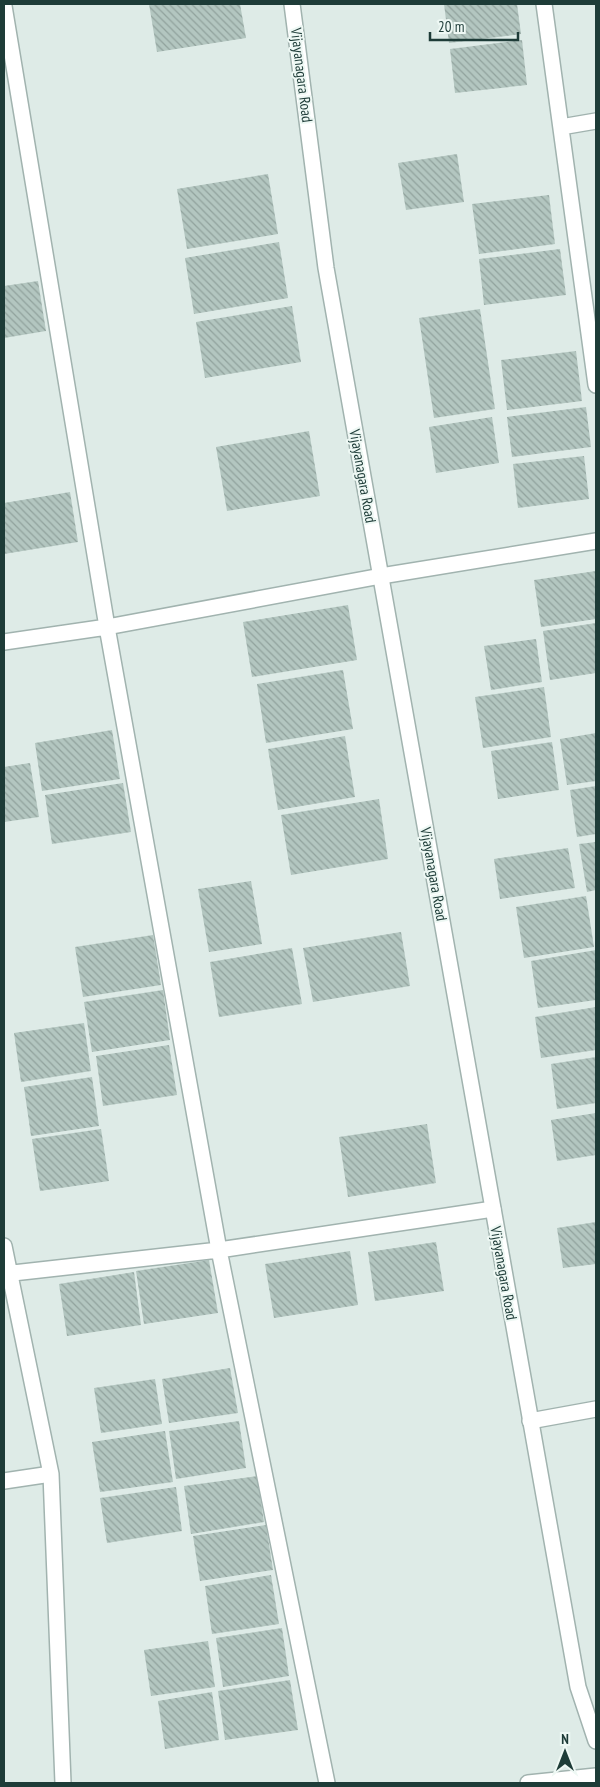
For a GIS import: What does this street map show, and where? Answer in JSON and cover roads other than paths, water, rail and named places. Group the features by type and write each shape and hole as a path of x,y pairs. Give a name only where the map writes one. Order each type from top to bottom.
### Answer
{"street":[{"name":"Vijayanagara Road","path":"292,4 326,268 578,1688 596,1741"},
{"path":"544,4 592,327 596,385"},
{"path":"4,6 107,627 220,1250 327,1783"},
{"path":"561,127 596,121"},
{"path":"4,642 107,627 381,576 596,541"},
{"path":"7,1274 220,1250 492,1209"},
{"path":"4,1246 7,1274 51,1474 63,1783"},
{"path":"530,1421 596,1409"},
{"path":"4,1481 51,1474"},
{"path":"528,1783 596,1776"}]}
